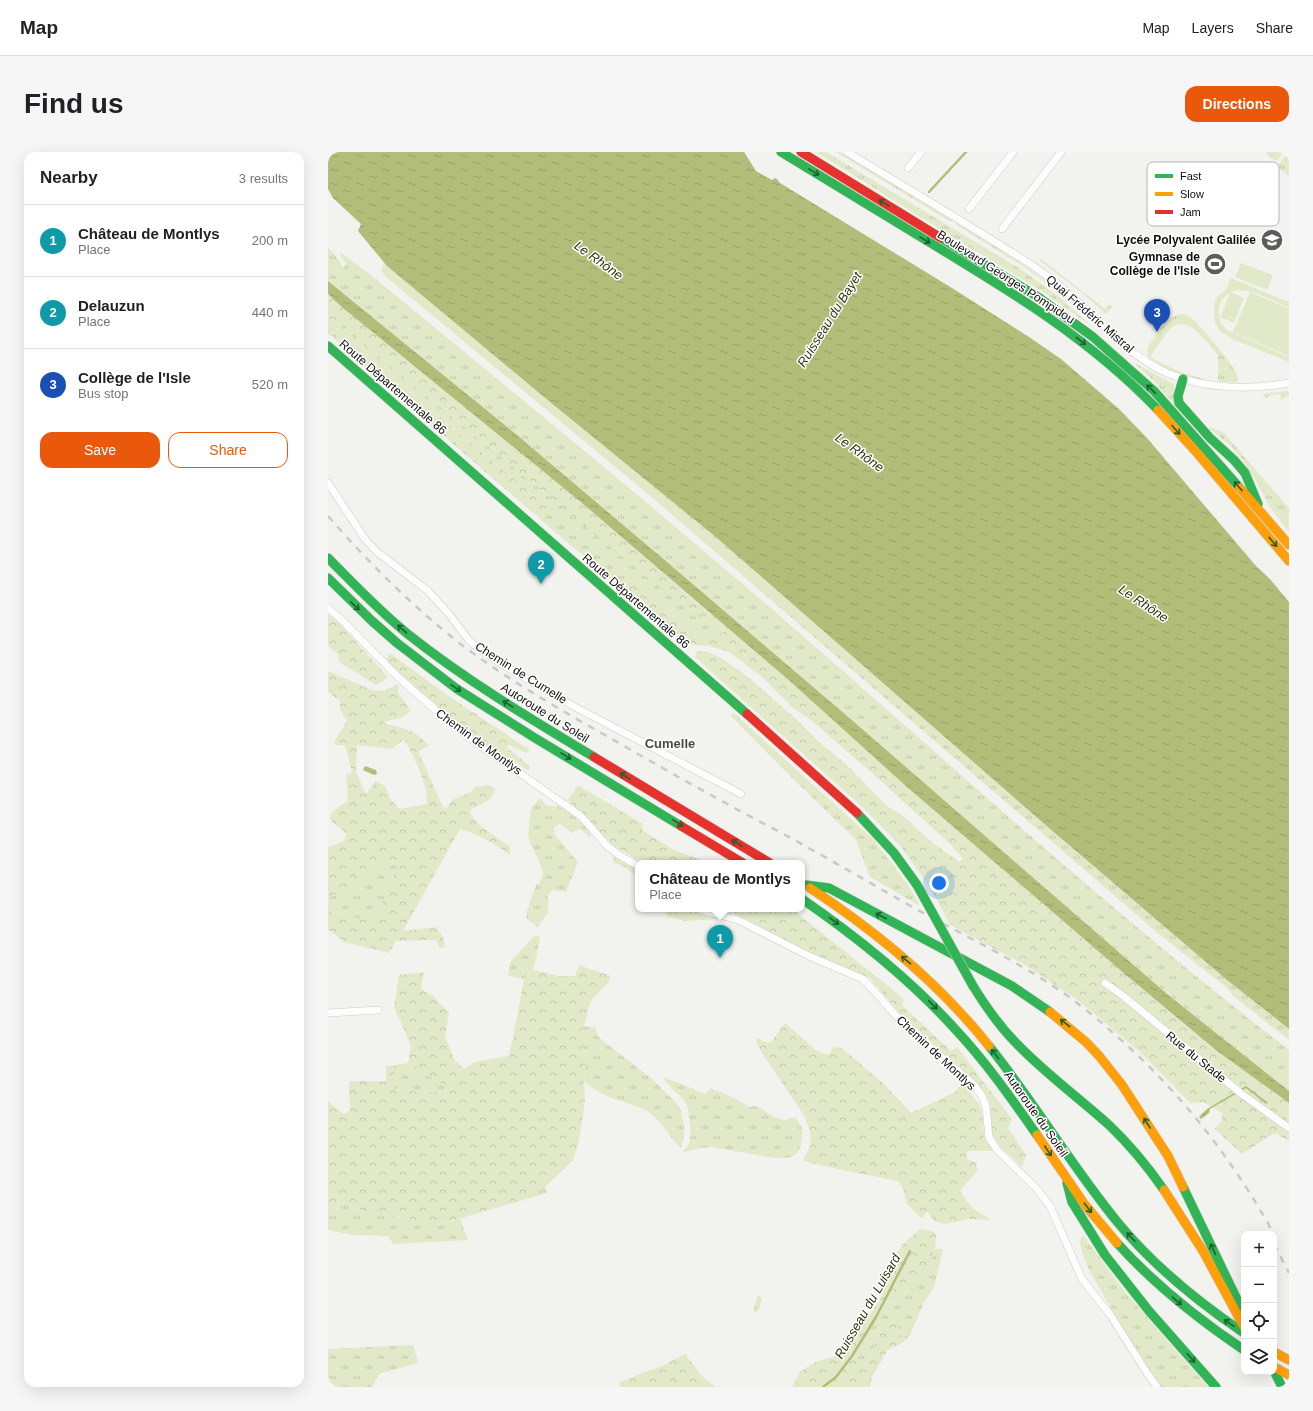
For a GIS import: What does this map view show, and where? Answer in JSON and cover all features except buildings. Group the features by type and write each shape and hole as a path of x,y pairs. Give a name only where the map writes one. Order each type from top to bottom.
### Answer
{"main road":[{"name":"Boulevard Georges Pompidou","path":"781,152 1020,298 1063,326 1098,354 1132,383 1163,415 1289,561"},
{"name":"Boulevard Georges Pompidou","path":"801,152 1038,297 1093,337 1154,391 1289,545"},
{"name":"Route Départementale 86","path":"328,346 748,715 850,807 894,852 917,885 973,986 990,1012 1018,1045 1105,1122 1146,1166 1175,1203 1193,1232 1241,1321"},
{"path":"1183,379 1178,396 1179,402 1210,438 1234,460 1244,474 1263,515"},
{"name":"Autoroute du Soleil","path":"328,558 381,611 409,635 463,675 541,725 765,860"},
{"path":"328,578 396,643 457,689 535,738 738,860"},
{"path":"805,884 829,888 1012,986 1047,1009 1087,1043 1122,1085 1168,1156 1241,1308"},
{"name":"Autoroute du Soleil","path":"805,885 858,920 915,968 943,994 985,1041 1007,1069 1084,1178 1120,1224 1158,1266 1195,1298 1241,1332"},
{"name":"Autoroute du Soleil","path":"805,901 882,957 933,1004 974,1050 1001,1084 1102,1226 1147,1275 1194,1315 1241,1348"},
{"path":"1065,1176 1072,1202 1105,1255 1149,1311 1216,1387"},
{"path":"1277,1354 1289,1360"},
{"path":"1277,1369 1289,1375"},
{"path":"1270,1375 1276,1387"},
{"path":"1276,1375 1282,1387"}],"street":[{"name":"Quai Frédéric Mistral","path":"847,152 1029,263 1059,285 1138,356 1159,369 1183,379 1203,384 1266,386 1289,383"},
{"path":"908,168 921,152"},
{"path":"969,209 1012,152"},
{"path":"1002,229 1060,152"},
{"name":"Chemin de Cumelle","path":"328,483 365,539 376,551 428,591 474,644 500,663 575,707 741,794"},
{"name":"Chemin de Montlys","path":"328,608 342,620 399,678 431,706 472,740 581,816 607,846 635,864"},
{"name":"Chemin de Montlys","path":"705,912 720,914 738,920 809,956 863,979 903,1024 974,1085 982,1096 986,1107 989,1138 998,1150 1035,1187 1050,1206 1082,1279 1102,1303 1147,1373 1158,1387"},
{"name":"Rue du Stade","path":"1105,983 1122,994 1243,1095 1289,1128"},
{"path":"328,1012 378,1010"}],"green space":[{"path":"816,152 826,152 1022,270 1058,296 1094,328 1042,291"},
{"path":"836,152 840,152 952,220 951,222"},
{"path":"1266,152 1284,152 1276,161"},
{"path":"1289,152 1289,176 1279,168 1279,164"},
{"path":"956,223 1001,250 1072,302 1021,265 955,224"},
{"path":"328,247 339,260 343,269 346,264 341,257 340,252 371,275 618,479 765,603 1089,887 1221,997 1289,1050 1289,1091 1167,994 853,721 660,556 511,430 328,281"},
{"path":"1041,259 1105,309 1108,304 1112,307 1106,314 1082,293 1039,260"},
{"path":"384,262 550,402 717,538 1042,822 1227,980 1289,1029 1289,1040 1233,996 1227,988 1160,935 655,500 385,276 381,270"},
{"path":"1241,263 1273,275 1267,290 1235,277"},
{"path":"1231,278 1289,302 1289,308 1253,293 1245,291 1231,292 1244,298 1234,323 1220,317 1230,293 1225,297 1219,306 1219,317 1224,327 1229,331 1289,357 1289,362 1232,339 1219,330 1214,319 1214,306 1217,297 1227,288"},
{"path":"1250,292 1289,309 1289,356 1233,332"},
{"path":"328,294 582,503 710,613 708,621 703,623 328,315"},
{"path":"1182,314 1189,316 1195,321 1213,341 1234,369 1238,381 1234,383 1218,381 1218,355 1197,332 1191,327 1184,325 1177,325 1171,328 1150,357 1176,370 1204,380 1175,372 1161,366 1149,357 1147,352 1148,347 1162,327 1171,318"},
{"path":"328,315 533,483 708,621 710,613 729,629 723,633 698,636 639,584 629,580 623,590 533,513 543,517 547,507 364,353 333,333 332,337 328,334"},
{"path":"333,333 339,334 364,353 547,507 544,517 533,513 377,378 332,337"},
{"path":"1133,362 1174,384 1174,392 1187,420 1152,379"},
{"path":"1289,392 1289,395 1281,400 1280,394 1270,395 1266,398 1262,394"},
{"path":"1209,427 1223,432 1289,508 1289,532 1269,506 1260,488 1241,458 1231,446"},
{"path":"629,580 639,584 698,636 722,633 729,629 1126,975 1217,1051 1289,1103 1289,1141 1277,1134 1273,1134 1242,1154 1215,1129 1222,1121 1222,1113 1203,1102 1190,1103 1141,1053 1079,1001 1025,965 950,925 939,903 920,873 897,842 861,806 695,657 696,651 706,652 718,656 747,676 797,720 818,741 846,764 887,806 903,816 928,839 959,862 963,859 950,844 871,772 812,721 792,707 762,677 729,652 709,646 686,644 623,590"},
{"path":"328,614 340,624 388,677 376,685 339,662 338,654 328,646"},
{"path":"390,653 447,695 530,750 526,753 509,745 506,747 530,766 529,771 474,737 385,661"},
{"path":"328,671 372,690 383,691 397,684 399,688 398,693 411,710 403,717 384,722 386,724 410,731 420,737 429,746 418,751 443,807 447,808 452,800 471,792 476,787 487,785 496,789 490,799 469,811 478,824 510,847 510,855 486,840 460,829 403,931 436,927 444,939 445,947 440,948 436,940 396,941 389,953 344,942 331,931 328,931 328,910 336,914 374,921 399,863 389,859 366,873 356,885 330,897 328,903 328,847 343,842 347,834 330,820 331,813 348,800 346,775 352,772 345,745 335,745 334,742 347,721 340,710 340,701 328,692","holes":["404,739 423,779 427,796 427,804 399,809 390,798 385,786 376,781 366,794 356,772 357,745 392,749"]},
{"path":"734,713 874,840 908,885 920,906 870,877 856,840 730,715"},
{"path":"578,785 643,824 642,830 672,849 700,860 638,860 614,846 568,800"},
{"path":"540,798 547,805 558,806 578,819 587,828 591,838 580,829 572,833 560,824 554,827 555,835 578,862 566,892 552,890 548,896 548,912 538,927 527,919 526,914 536,885 539,884 543,873 538,858 530,843 528,833 531,808"},
{"path":"613,857 635,868 635,875 626,868 613,862"},
{"path":"389,859 399,863 374,922 336,914 328,910 330,897 356,885 366,873"},
{"path":"665,912 696,912 717,917 718,919 686,921 668,917"},
{"path":"727,912 796,912 904,999 902,1005 951,1051 957,1047 1012,1119 1008,1128 1026,1155 1022,1167 999,1146 992,1133 990,1103 983,1090 953,1061 903,1017 869,977 809,953 736,914"},
{"path":"537,935 540,939 533,970 524,979 508,976 511,961 532,938"},
{"path":"579,965 611,976 608,983 590,1002 584,1026 588,1036 584,1081 585,1102 579,1141 573,1160 545,1187 547,1193 431,1227 423,1221 384,1216 337,1203 328,1202 328,1101 343,1114 350,1111 349,1081 386,1081 386,1066 395,1065 395,1090 445,1093 446,1087 408,1063 411,1046 394,1007 399,975 424,972 421,989 433,996 449,1013 445,1037 455,1061 465,1069 474,1062 508,1056 512,1044 524,979 533,970 559,976 575,976"},
{"path":"785,1023 816,1050 828,1055 834,1047 842,1048 884,1084 911,1113 955,1092 962,1083 979,1104 983,1117 984,1136 993,1151 968,1151 966,1155 968,1160 975,1162 978,1170 960,1191 971,1207 991,1220 969,1219 945,1224 934,1221 927,1211 922,1219 906,1203 904,1191 898,1181 803,1161 811,1144 810,1132 805,1117 762,1053 756,1041 757,1038 767,1043 771,1042"},
{"path":"584,1026 596,1028 597,1035 603,1041 651,1078 674,1101 681,1110 684,1127 684,1139 680,1148 650,1113 605,1095 584,1081 588,1036"},
{"path":"408,1063 446,1087 444,1093 394,1090 395,1065"},
{"path":"663,1077 706,1094 711,1088 735,1098 749,1107 757,1106 772,1116 784,1120 796,1117 802,1128 801,1144 797,1153 787,1158 776,1158 711,1147 684,1152 683,1151 689,1144 690,1140 690,1123 687,1106 683,1099"},
{"path":"328,1202 337,1203 384,1216 423,1221 431,1227 460,1219 468,1240 393,1244 388,1236 353,1235 328,1230"},
{"path":"920,1229 933,1231 936,1234 935,1249 929,1266 913,1289 899,1295 893,1303 880,1300 898,1251 903,1244"},
{"path":"1083,1235 1125,1292 1208,1387 1160,1387 1118,1321 1087,1266 1081,1249 1080,1241"},
{"path":"935,1249 943,1249 934,1288 924,1302 910,1335 903,1342 896,1323 882,1322 868,1363 859,1367 856,1364 865,1332 860,1325 880,1300 893,1303 899,1295 913,1289 929,1266"},
{"path":"758,1295 762,1298 760,1308 756,1313 753,1312"},
{"path":"882,1322 896,1323 903,1342 887,1351 872,1377 870,1387 792,1387 800,1372 813,1363 835,1356 860,1325 865,1332 856,1364 860,1367 868,1363"},
{"path":"413,1345 418,1363 379,1374 372,1387 328,1387 328,1349"},
{"path":"685,1354 702,1376 716,1387 619,1387 620,1382 664,1365"}],"water":[{"name":"Le Rhône","path":"328,152 744,152 756,171 772,180 776,178 780,183 1026,335 1061,359 1119,409 1147,438 1256,566 1270,579 1289,602 1289,1029 1227,980 1042,822 717,538 550,402 387,266 358,231 361,224 333,198 328,189"},
{"path":"328,281 511,430 660,556 853,721 1167,994 1289,1091 1289,1103 1217,1051 1126,975 907,787 792,683 582,503 342,307 328,294"},
{"path":"365,766 376,770 377,774 374,775 363,770"},
{"path":"1246,1086 1268,1102 1266,1104 1246,1088 1210,1109 1209,1113 1201,1119 1199,1117 1207,1109"}],"waterway":[{"name":"Ruisseau du Bayet","path":"929,192 966,152"},
{"name":"Ruisseau du Luisard","path":"823,1387 836,1377 852,1356 876,1317 910,1251"}],"railway":[{"path":"328,516 358,550 406,598 440,628 501,673 569,715 680,778 1015,963 1050,984 1090,1013 1136,1054 1159,1077 1202,1126 1240,1178 1272,1231"},
{"path":"1277,1250 1289,1273"}],"traffic: fast":[{"path":"781,152 1020,298 1078,339 1132,384 1158,410"},
{"path":"941,238 1038,297 1093,337 1154,391 1239,487"},
{"path":"328,346 747,714"},
{"path":"1183,379 1178,396 1179,403 1210,438 1234,460 1245,473 1258,504"},
{"path":"328,558 367,598 431,652 500,699 594,757"},
{"path":"328,578 397,643 457,689 681,826"},
{"path":"857,813 894,853 917,885"},
{"path":"806,885 829,888 1012,986 1050,1012"},
{"path":"917,885 973,986"},
{"path":"805,901 863,944 901,976 938,1011 988,1067 1037,1135"},
{"path":"973,986 1005,1031 1039,1066 1109,1125 1138,1156 1164,1190"},
{"path":"989,1046 1022,1090 1085,1180 1133,1240 1178,1283 1210,1309 1241,1331"},
{"path":"1067,1183 1072,1202 1105,1255 1149,1311 1216,1387"},
{"path":"1183,1187 1241,1308"},
{"path":"1117,1243 1161,1287 1210,1326 1241,1348"},
{"path":"1276,1375 1282,1387"}],"traffic: slow":[{"path":"1158,410 1198,454 1289,561"},
{"path":"1239,487 1289,545"},
{"path":"810,888 859,922 906,960 949,1001 989,1046"},
{"path":"1050,1012 1087,1043 1122,1085 1168,1156 1183,1187"},
{"path":"1037,1135 1085,1205 1117,1243"},
{"path":"1164,1190 1203,1251 1241,1321"},
{"path":"1277,1354 1289,1360"},
{"path":"1277,1369 1289,1375"}],"traffic: jam":[{"path":"801,152 941,238"},
{"path":"747,714 857,813"},
{"path":"594,757 765,860"},
{"path":"681,826 738,860"}],"place":[{"name":"Lycée Polyvalent Galilée","path":"1272,240"},
{"name":"Gymnase de Collège de l'Isle","path":"1215,264"},
{"name":"Collège de l'Isle","path":"1157,332"},
{"name":"Delauzun","path":"541,584"},
{"name":"Château de Montlys","path":"720,958"}],"district":[{"name":"Cumelle","path":"670,743"}]}
